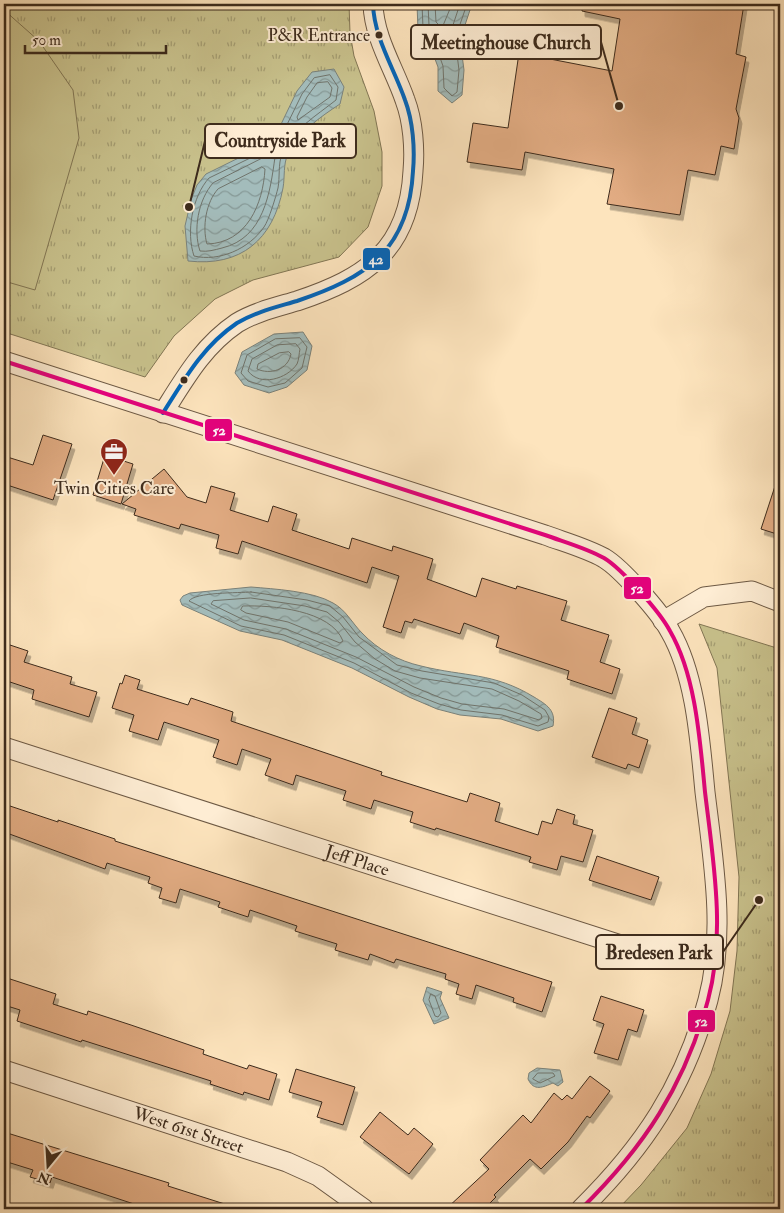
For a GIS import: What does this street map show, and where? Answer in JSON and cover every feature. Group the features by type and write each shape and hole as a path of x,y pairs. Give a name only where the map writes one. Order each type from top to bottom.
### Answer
{"street":[{"path":"164,412 196,360 216,338 247,318 332,289 358,276 380,258 397,234 407,208 413,172 412,136 406,101 380,38 373,4"},
{"path":"4,361 545,535 605,558 640,592 670,630 686,670 698,730 712,854 715,953 708,998 691,1050 670,1099 641,1144 606,1184 580,1209"},
{"path":"663,621 704,597 752,592 780,602"},
{"name":"Jeff Place","path":"4,747 624,946 667,953 715,953"},
{"name":"West 61st Street","path":"4,1070 287,1162 318,1176 364,1209"}],"green space":[{"path":"4,4 349,4 350,33 354,56 374,111 382,152 382,186 368,227 339,257 253,280 215,299 174,336 145,377 4,332"},
{"path":"4,10 39,41 73,90 79,138 35,290 4,281"},
{"path":"699,624 780,649 780,1209 618,1209 641,1185 687,1128 711,1074 730,1011 737,951 739,877 717,668"}],"water":[{"path":"417,4 472,4 460,40 464,70 462,95 452,103 438,91 438,67 429,43 418,30"},
{"path":"334,69 344,87 340,104 311,126 298,139 288,154 285,162 283,188 278,206 263,236 239,254 224,259 207,262 188,261 185,226 191,200 197,185 206,174 273,141 297,91 312,72"},
{"path":"303,332 312,346 307,370 287,387 269,393 244,385 235,373 242,352 274,334"},
{"path":"251,587 293,591 325,599 342,609 368,639 389,654 413,664 492,679 519,689 550,708 554,720 553,726 538,731 501,719 460,715 437,709 352,668 282,640 240,631 182,605 180,600 183,596 190,593"},
{"path":"427,987 442,992 440,998 449,1018 434,1024 423,1000"},
{"path":"537,1068 560,1070 563,1082 558,1086 553,1083 546,1086 533,1086 528,1079 529,1073"}],"building":[{"path":"582,4 744,4 736,54 746,57 736,109 739,118 734,149 721,146 715,175 688,170 680,215 607,204 614,169 525,152 522,170 467,162 473,123 508,128 519,53 612,71 620,19 582,11"},
{"path":"43,435 72,444 53,500 4,484 4,456 33,465"},
{"name":"Twin Cities Care","path":"105,455 133,464 121,504 93,495"},
{"path":"164,469 187,497 206,503 211,486 235,493 230,510 268,522 273,506 297,514 292,530 349,549 352,538 392,551 393,546 433,559 427,579 476,597 482,578 516,589 517,586 567,601 561,620 609,635 600,662 620,669 612,694 567,679 569,671 496,647 499,636 464,623 460,634 414,619 412,623 405,621 401,633 383,627 399,576 372,567 367,583 242,541 238,554 216,548 219,535 181,524 179,529 134,515 136,509 122,504"},
{"path":"777,480 780,480 780,535 761,529"},
{"path":"4,643 28,651 24,662 72,677 70,684 97,692 89,717 32,699 34,690 4,680"},
{"path":"125,675 140,680 137,689 188,705 191,698 233,712 231,721 382,772 381,775 467,802 470,793 500,803 495,821 538,835 542,821 552,824 557,809 575,815 573,824 593,830 583,862 561,856 557,870 529,862 531,857 410,822 413,812 374,800 371,809 343,800 346,791 296,775 293,785 265,775 271,759 242,749 237,765 213,757 219,740 164,722 158,740 129,731 134,715 112,708 120,683 122,684"},
{"path":"609,708 637,718 632,734 648,740 639,768 628,764 626,769 592,757"},
{"path":"4,804 552,982 542,1012 513,1002 514,998 476,985 472,999 456,994 459,984 445,979 446,974 396,959 394,963 370,954 368,960 335,950 337,944 295,931 297,926 250,910 248,917 218,907 220,902 180,889 176,903 159,898 162,888 148,883 150,877 107,863 105,869 4,832"},
{"path":"597,856 659,877 651,900 589,880"},
{"path":"4,977 56,994 53,1004 87,1015 88,1011 131,1025 204,1050 203,1054 247,1069 249,1065 277,1074 269,1100 244,1092 243,1095 210,1084 211,1081 17,1021 20,1010 4,1005"},
{"path":"601,996 644,1010 637,1032 628,1029 618,1060 594,1053 604,1024 593,1020"},
{"path":"296,1069 355,1087 343,1125 317,1117 322,1102 289,1092"},
{"path":"590,1076 610,1091 590,1118 587,1116 568,1142 541,1169 530,1159 494,1195 496,1197 484,1209 446,1209 489,1169 480,1160 523,1115 531,1123 554,1093 562,1100 567,1095 572,1099"},
{"path":"380,1112 408,1135 414,1128 433,1144 409,1174 360,1137"},
{"path":"4,1132 169,1183 168,1186 231,1206 230,1209 136,1209 137,1205 52,1177 50,1183 30,1177 33,1170 4,1161"}],"transit line":[{"name":"42","path":"163,413 204,352 237,323 266,310 297,301 344,282 363,271 393,241 403,221 410,198 414,154 412,126 401,88 377,29 373,4"},
{"name":"52","path":"4,361 582,548 604,558 620,571 640,591 665,623 679,649 686,668 699,731 716,896 716,949 713,975 708,1000 698,1031 687,1061 674,1088 643,1139 604,1186 581,1209"}],"place":[{"name":"P&R Entrance","path":"379,35"},
{"name":"Meetinghouse Church","path":"619,106"},
{"name":"Countryside Park","path":"189,207"},
{"name":"Twin Cities Care","path":"114,476"},
{"name":"Bredesen Park","path":"759,900"}]}
